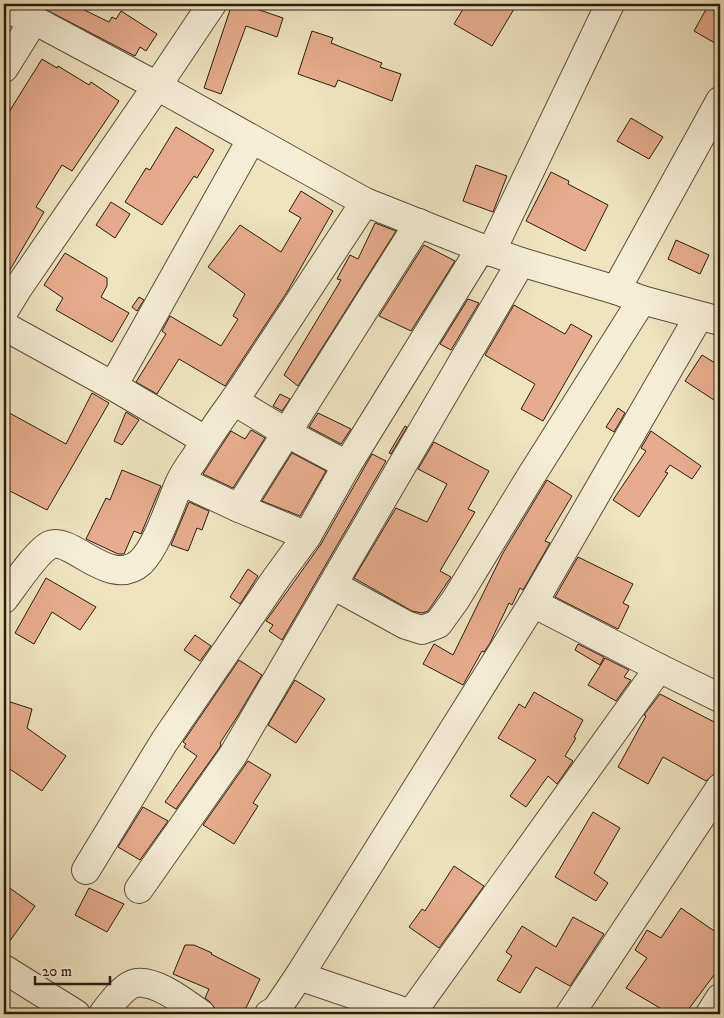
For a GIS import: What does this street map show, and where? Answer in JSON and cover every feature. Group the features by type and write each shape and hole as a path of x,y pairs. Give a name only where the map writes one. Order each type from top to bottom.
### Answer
{"street":[{"path":"4,311 11,284 157,86 212,4"},
{"path":"86,870 164,742 307,536 347,465 486,250 610,4"},
{"path":"4,8 34,20 157,86 365,202 521,262 709,319 299,976 276,1010 268,1014"},
{"path":"4,68 34,20"},
{"path":"616,290 720,101"},
{"path":"112,386 251,140"},
{"path":"4,599 43,550 52,544 62,545 107,568 129,569 140,563 149,552 180,481 205,440 234,401 365,202"},
{"path":"239,508 419,224"},
{"path":"139,889 233,754 521,262"},
{"path":"333,585 406,625 422,630 438,624 456,599 642,300"},
{"path":"4,326 205,440"},
{"path":"234,401 286,433 347,465"},
{"path":"180,481 307,536"},
{"path":"533,603 720,698"},
{"path":"299,976 412,1014 659,668"},
{"path":"570,1014 720,788"},
{"path":"4,969 76,1014"},
{"path":"103,1014 121,992 135,983 152,984 172,994 201,1014"},
{"path":"710,1014 720,998"}],"building":[{"path":"35,4 72,4 109,22 112,17 116,19 121,11 157,34 146,51 140,47 135,56"},
{"path":"232,4 242,4 283,18 277,37 246,26 221,94 204,88"},
{"path":"466,4 517,4 492,46 454,24"},
{"path":"709,4 720,4 720,46 694,31"},
{"path":"312,31 333,38 331,43 382,63 380,67 401,74 392,101 338,80 335,87 298,74"},
{"path":"42,59 57,68 58,66 89,85 91,82 119,101 72,171 62,165 36,207 44,212 4,280 4,120"},
{"path":"631,118 663,137 649,159 617,141"},
{"path":"176,127 214,150 197,178 194,176 162,225 125,202 146,168 150,170"},
{"path":"476,165 507,176 493,212 463,201"},
{"path":"551,172 569,181 568,184 608,205 585,251 526,221"},
{"path":"301,191 333,211 287,292 225,386 179,359 157,394 136,382 166,334 162,331 170,316 221,346 238,319 233,316 245,294 208,267 240,225 281,252 301,218 289,211"},
{"path":"111,202 130,214 115,238 96,225"},
{"path":"375,223 396,231 298,386 284,375 341,280 337,279 350,255 358,259"},
{"path":"676,240 709,255 700,274 668,259"},
{"path":"424,245 455,261 411,331 379,316"},
{"path":"65,253 107,278 107,286 101,297 129,313 112,342 56,310 63,298 44,285"},
{"path":"139,297 144,300 137,311 132,307"},
{"path":"468,299 479,303 451,350 440,344"},
{"path":"514,305 565,334 571,324 592,336 543,421 521,409 535,384 485,355"},
{"path":"702,355 720,366 720,404 685,381"},
{"path":"92,393 109,403 47,510 4,488 4,410 66,444"},
{"path":"280,394 290,399 282,411 273,406"},
{"path":"618,408 625,413 614,432 606,427"},
{"path":"126,412 139,420 122,445 114,441"},
{"path":"318,413 351,429 341,444 309,427"},
{"path":"405,426 407,427 391,454 389,453"},
{"path":"251,430 265,438 233,488 203,474 231,431 245,439"},
{"path":"651,431 701,466 692,479 670,465 665,472 668,473 639,517 613,500 646,451 641,448"},
{"path":"434,442 489,471 468,509 475,512 440,571 451,577 428,611 422,613 412,611 354,578 396,508 427,522 447,484 418,469"},
{"path":"292,453 326,471 300,516 262,501"},
{"path":"372,454 386,461 282,640 269,631 273,625 266,621 321,544"},
{"path":"122,470 161,486 141,534 134,531 124,554 118,554 86,539 106,498 110,500"},
{"path":"547,480 572,496 545,541 550,543 523,590 520,588 512,605 509,603 490,643 484,652 482,651 463,685 423,664 434,644 453,655 503,553"},
{"path":"189,502 209,511 202,530 197,528 188,551 171,545"},
{"path":"578,557 633,584 623,603 629,606 618,629 555,597"},
{"path":"248,569 258,576 240,604 230,597"},
{"path":"46,578 96,607 80,630 52,612 34,644 15,633"},
{"path":"195,635 211,646 200,661 184,650"},
{"path":"578,644 604,657 600,665 575,650"},
{"path":"605,658 629,670 624,677 631,680 616,701 588,685"},
{"path":"239,660 262,675 220,743 220,747 176,809 165,802 197,756 184,747 186,744 183,742"},
{"path":"295,680 325,699 296,743 268,725"},
{"path":"534,692 583,720 574,737 576,738 565,756 573,761 557,784 548,776 526,807 510,796 536,760 498,738 519,704 525,708"},
{"path":"660,694 720,725 720,764 715,774 706,781 663,757 648,784 618,767 646,716 644,715"},
{"path":"4,700 32,709 27,728 66,756 42,791 4,765"},
{"path":"248,761 271,775 253,803 258,806 234,844 203,825"},
{"path":"143,807 168,821 140,860 118,847"},
{"path":"593,812 620,828 594,873 608,883 596,901 555,877"},
{"path":"454,866 484,886 439,948 409,927 422,909 425,911"},
{"path":"4,884 35,906 4,949"},
{"path":"89,888 124,904 107,932 75,915"},
{"path":"681,908 720,935 720,967 685,1014 670,1014 626,988 647,958 635,950 647,930 661,938"},
{"path":"573,917 604,934 570,986 536,967 520,993 497,980 512,956 506,952 522,926 556,947"},
{"path":"185,945 194,945 212,953 260,979 243,1014 224,1014 216,1010 205,998 209,989 173,974"}]}
